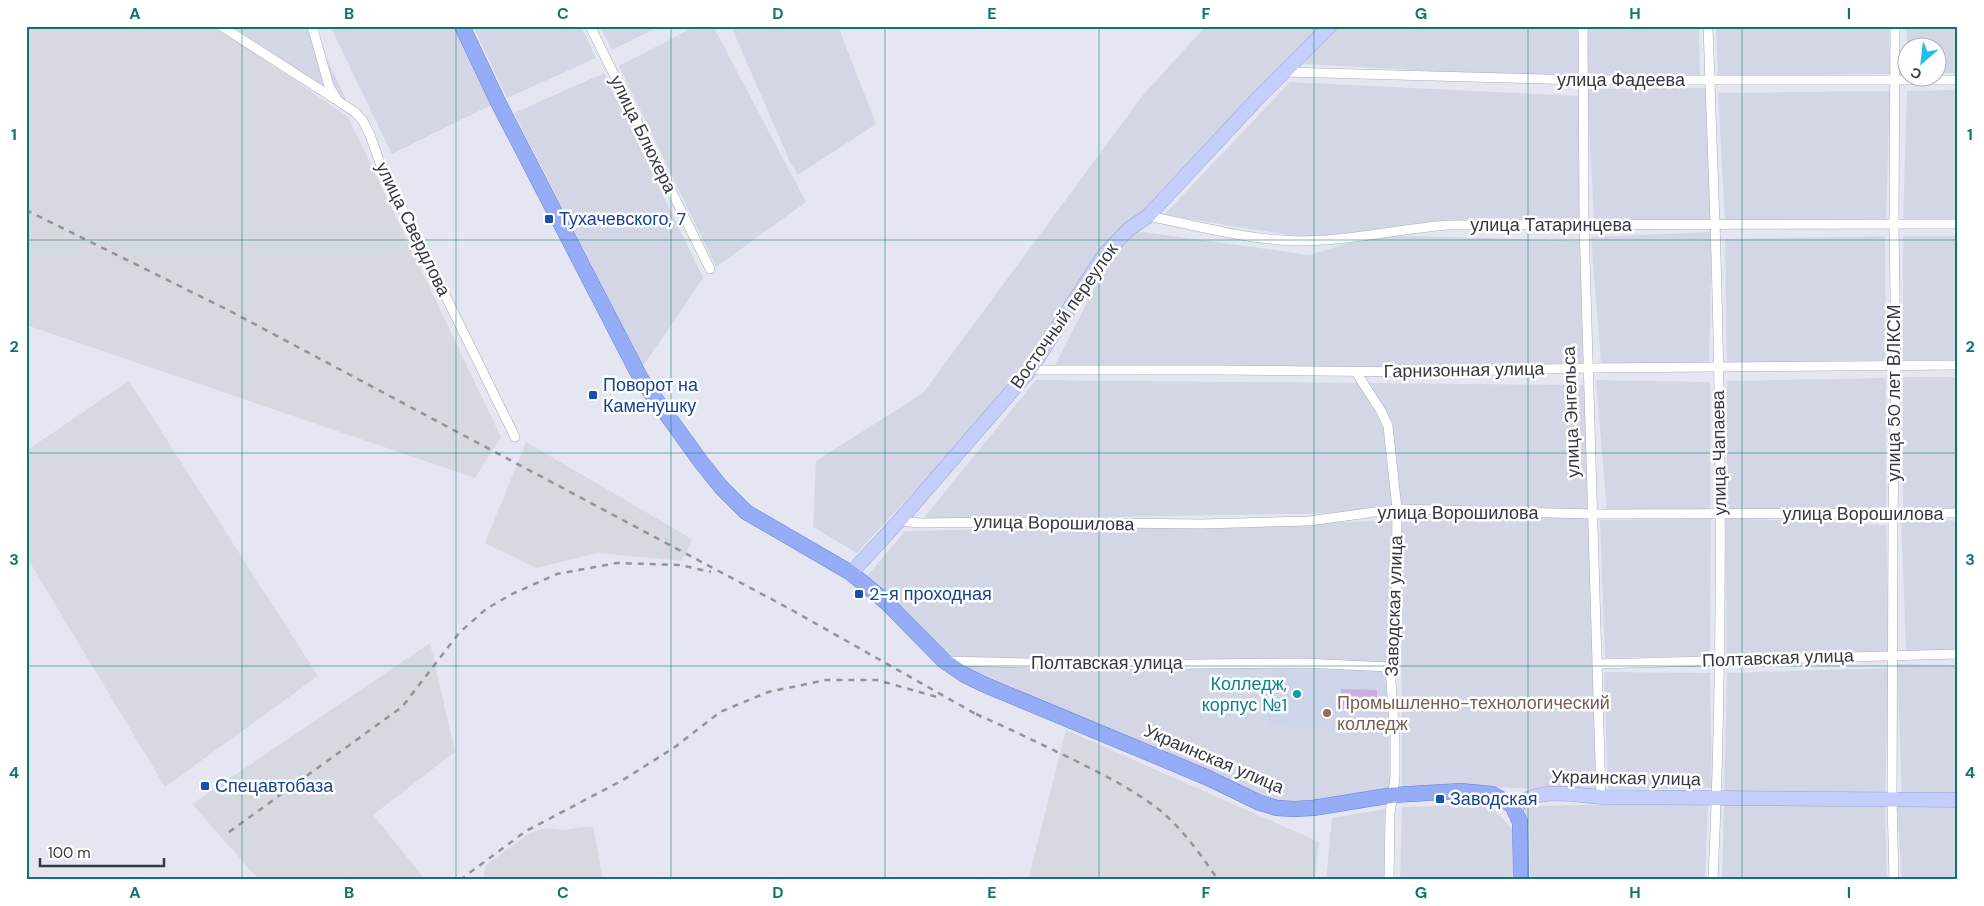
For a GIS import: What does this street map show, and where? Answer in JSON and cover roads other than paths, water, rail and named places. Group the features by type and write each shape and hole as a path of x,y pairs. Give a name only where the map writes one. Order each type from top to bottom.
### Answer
{"main road":[{"name":"Украинская улица","path":"462,26 504,113 641,378 685,441 741,508 768,526 851,573 886,602 944,661 963,674 983,684 1206,777 1266,805 1284,809 1302,809 1393,795 1461,791 1478,792 1498,797 1514,808"},
{"path":"1514,808 1521,825 1521,880"}],"street":[{"path":"221,26 338,101"},
{"name":"улица Свердлова","path":"312,26 326,79 338,101 355,112 370,135 380,163 515,437"},
{"name":"улица Блюхера","path":"590,26 710,268"},
{"name":"Восточный переулок","path":"851,573 899,521 1030,370 1104,255 1129,229 1148,216 1330,26"},
{"name":"улица Энгельса","path":"1583,26 1584,224 1601,797"},
{"name":"улица Чапаева","path":"1708,26 1715,224 1720,514 1720,659 1713,880"},
{"name":"улица 50 лет ВЛКСМ","path":"1894,880 1892,800 1892,513 1896,366 1894,224 1895,26"},
{"name":"улица Фадеева","path":"1285,72 1584,80 1958,80"},
{"name":"улица Татаринцева","path":"1148,216 1262,239 1301,241 1389,234 1448,226 1958,224"},
{"name":"Гарнизонная улица","path":"1030,370 1356,372 1718,366 1958,365"},
{"name":"Заводская улица","path":"1356,372 1381,411 1388,426 1397,509 1396,624 1390,667 1395,739 1395,777 1390,814 1389,880"},
{"name":"улица Ворошилова","path":"899,521 920,524 1010,522 1202,524 1309,521 1397,509 1593,514 1958,513"},
{"name":"Полтавская улица","path":"1597,664 1893,654 1958,654"},
{"name":"Полтавская улица","path":"944,661 1105,665 1272,663 1390,667"},
{"name":"Украинская улица","path":"1514,808 1525,799 1533,796 1564,794 1601,797 1958,800"}],"railway":[{"path":"26,210 230,311 790,609 981,717"},
{"path":"229,832 402,707 459,633 486,609 512,594 557,574 617,563 680,565 711,572"},
{"path":"460,880 526,831 623,780 675,747 720,712 768,692 826,680 877,680 937,697"},
{"path":"976,714 1087,767 1142,797 1162,812 1185,835 1218,880"}],"place":[{"name":"Тухачевского, 7","path":"549,219"},
{"name":"Поворот на Каменушку","path":"593,395"},
{"name":"2-я проходная","path":"859,594"},
{"name":"Колледж, корпус №1","path":"1297,694"},
{"name":"Промышленно-технологический колледж","path":"1327,713"},
{"name":"Спецавтобаза","path":"205,786"},
{"name":"Заводская","path":"1440,799"}]}
